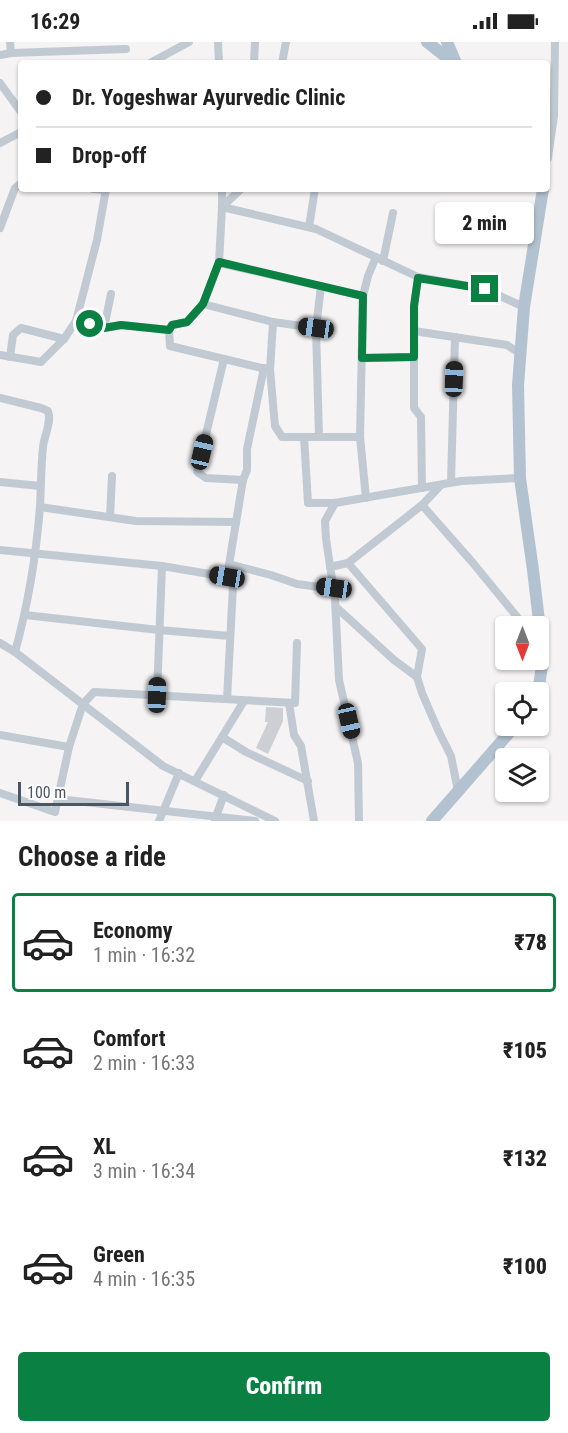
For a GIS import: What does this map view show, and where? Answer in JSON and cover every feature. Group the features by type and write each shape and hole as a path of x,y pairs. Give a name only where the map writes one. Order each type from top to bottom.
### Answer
{"main road":[{"path":"426,42 451,60"},
{"path":"447,42 454,60"},
{"path":"540,682 542,666 540,629 520,478 518,385 525,307 543,192"},
{"path":"432,821 506,736"}],"street":[{"path":"10,42 10,53"},
{"path":"156,60 189,42"},
{"path":"218,42 219,60"},
{"path":"254,60 255,42"},
{"path":"283,60 286,42"},
{"path":"550,144 554,116 555,42"},
{"path":"0,55 126,49"},
{"path":"0,83 18,108"},
{"path":"550,120 554,116"},
{"path":"0,143 18,134"},
{"path":"0,228 18,186"},
{"path":"0,355 41,362 64,339 76,321 97,240 105,192"},
{"path":"222,192 219,262 203,304 187,322 172,325 169,330 170,346 267,369"},
{"path":"222,207 238,192"},
{"path":"309,227 315,192"},
{"path":"222,207 316,229 418,278 485,289 525,307"},
{"path":"366,498 360,437 363,296 368,276 379,259 393,213"},
{"path":"219,262 363,296"},
{"path":"418,278 414,306 414,408 421,417 422,488"},
{"path":"319,437 316,328 321,286"},
{"path":"104,328 111,294"},
{"path":"203,304 273,322 316,328"},
{"path":"76,321 104,328 121,325 169,330"},
{"path":"227,699 233,586 227,577 246,470 246,449 267,369 273,322"},
{"path":"10,357 13,335 21,328 64,339"},
{"path":"414,331 507,345 521,354"},
{"path":"330,567 348,563 422,505 446,483 455,337"},
{"path":"362,358 414,357"},
{"path":"224,359 197,472 206,478 243,480"},
{"path":"267,369 275,426 282,437 360,437"},
{"path":"0,398 41,408 49,413 43,443 40,507 34,554 25,615 15,652"},
{"path":"304,437 308,503 335,503 460,481 520,478"},
{"path":"110,517 112,476"},
{"path":"0,482 40,486"},
{"path":"335,503 325,521 336,607 339,680 358,763 359,821"},
{"path":"422,505 516,616"},
{"path":"40,507 136,521 236,522"},
{"path":"0,550 162,566 227,577"},
{"path":"348,563 422,649 417,677 451,756 458,791"},
{"path":"229,564 297,584 334,588"},
{"path":"157,695 162,566"},
{"path":"336,607 394,660 417,677"},
{"path":"25,615 230,636"},
{"path":"0,643 15,652 163,766 275,821"},
{"path":"0,794 55,812 69,747 83,704 94,692 295,704 297,643"},
{"path":"195,781 244,701"},
{"path":"289,703 294,735 301,746 314,821"},
{"path":"0,735 69,747"},
{"path":"222,737 246,752 308,781"},
{"path":"159,821 179,773"},
{"path":"215,819 224,795"},
{"path":"58,799 215,819 255,821"}],"building":[{"path":"266,707 283,708 283,721 268,754 256,748 268,722 265,722"}],"route":[{"path":"90,324 104,328 121,325 169,330 172,325 187,322 203,304 219,262 363,296 362,358 414,357 414,306 418,278 485,289"}]}
